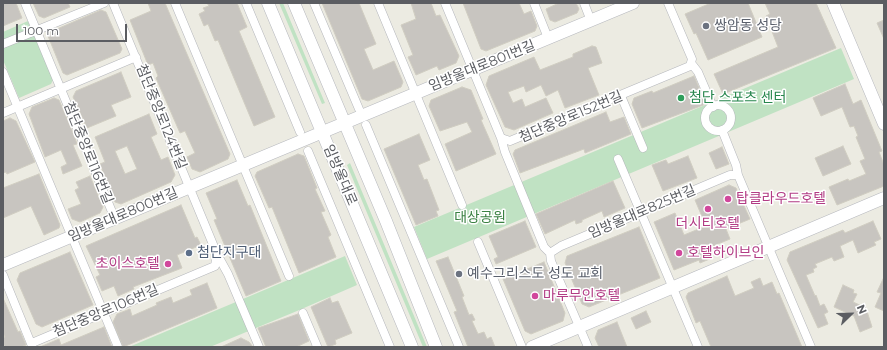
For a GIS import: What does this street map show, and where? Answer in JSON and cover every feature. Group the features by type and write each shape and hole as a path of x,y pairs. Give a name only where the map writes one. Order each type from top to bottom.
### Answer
{"street":[{"name":"첨단중앙로116번길","path":"24,3 115,219"},
{"path":"3,44 104,3"},
{"name":"첨단중앙로124번길","path":"113,3 189,188 217,254 228,274 258,347"},
{"path":"175,3 288,276"},
{"path":"246,3 300,132"},
{"name":"임방울대로","path":"268,3 412,347"},
{"name":"임방울대로","path":"294,3 345,122 436,347"},
{"path":"314,3 359,109"},
{"path":"378,3 416,93"},
{"name":"첨단중앙로152번길","path":"444,3 501,138 514,141 687,69 691,63"},
{"name":"임방울대로801번길","path":"534,3 548,38"},
{"path":"584,3 591,21"},
{"name":"임방울대로801번길","path":"345,122 633,3"},
{"path":"668,3 690,55 691,63 698,72 713,107"},
{"path":"833,3 884,124"},
{"name":"첨단중앙로116번길","path":"61,88 136,57"},
{"path":"3,72 118,347"},
{"path":"3,113 61,88"},
{"name":"임방울대로801번길","path":"416,93 462,205"},
{"path":"621,96 643,148"},
{"path":"713,107 724,107 730,115 728,126 722,130 712,130 706,121 706,114 713,107"},
{"name":"임방울대로800번길","path":"3,265 345,122"},
{"path":"366,125 459,347"},
{"path":"722,130 736,165 738,175 811,347"},
{"path":"501,138 505,152 541,240 544,247 550,253 551,261 588,347"},
{"path":"308,151 390,347"},
{"path":"618,159 698,347"},
{"name":"임방울대로825번길","path":"550,253 555,249 730,175 738,175"},
{"path":"532,347 884,198"},
{"path":"478,242 522,347"},
{"name":"첨단중앙로106번길","path":"3,275 32,345 104,312 215,266 217,254"},
{"path":"303,313 317,346 316,347"}],"green space":[{"path":"279,3 283,3 325,103 322,104"},
{"path":"28,21 53,80 51,84 19,98 3,60 3,32"},
{"name":"대상공원","path":"841,48 854,79 427,259 414,227"},
{"path":"350,163 427,347 423,347 347,165"},
{"path":"345,256 357,285 297,311 210,347 129,347"}],"building":[{"path":"3,3 16,3 22,18 3,26"},
{"path":"33,3 68,3 70,7 44,18 39,16"},
{"path":"148,3 165,3 230,154 228,159 200,172 192,169 187,157 195,153 185,131 180,133 156,78 158,76 153,63 148,65 130,20 151,11"},
{"path":"207,3 237,3 247,27 239,31 275,117 254,126 218,40 215,41 208,24 204,26 199,14 205,11 203,8 209,6"},
{"path":"322,3 359,3 376,44 364,49 373,70 394,61 403,82 401,87 368,101 362,99"},
{"path":"411,3 431,3 436,16 440,15 459,56 456,63 439,70 437,66 416,75 408,57 413,55 401,25 416,19"},
{"path":"463,3 519,3 524,14 531,11 537,26 535,31 486,51 481,49"},
{"path":"559,3 576,3 579,9 577,13 555,22 550,20 546,9"},
{"path":"711,3 748,3 762,37 708,60 696,33 694,34 685,14"},
{"path":"765,3 816,3 836,48 723,94 714,74 778,47 766,16 770,14"},
{"path":"101,10 106,12 122,49 120,53 67,75 63,73 48,36 50,32"},
{"path":"884,20 884,39 877,23"},
{"path":"592,46 596,47 602,63 588,68 599,95 565,108 558,90 546,96 541,85 526,92 524,86 508,92 513,103 522,99 525,107 546,98 553,113 514,130 505,127 486,85 489,76 534,57 540,70 573,57 573,54"},
{"path":"121,72 131,97 111,105 116,116 87,128 73,97 76,91"},
{"name":"첨단 스포츠 센터","path":"694,76 706,104 642,128 632,104 634,98 652,91 653,93"},
{"path":"845,84 853,104 861,100 882,151 879,152 884,165 884,186 837,205 829,187 848,179 849,181 866,174 860,161 865,159 856,137 858,136 854,126 850,127 842,107 821,116 813,98"},
{"path":"462,87 471,90 483,119 481,120 496,154 456,171 445,144 472,132 467,122 440,131 429,106 431,100"},
{"path":"54,98 59,100 74,135 77,144 73,145 82,166 63,174 61,167 67,164 61,150 45,157 29,114 32,107"},
{"path":"606,112 610,122 624,117 631,134 585,153 584,149 520,173 513,154 515,150"},
{"path":"149,114 157,134 151,137 161,160 168,157 175,175 171,182 121,204 115,202 100,164 105,162 95,137","holes":["127,146 137,169 125,174 115,151"]},
{"path":"10,118 16,121 35,162 7,174 6,172 3,173 3,121"},
{"path":"419,134 430,160 418,165 424,180 427,179 439,210 436,211 438,216 416,225 384,149"},
{"path":"843,146 851,164 823,176 815,158"},
{"path":"722,147 729,164 716,169 709,153"},
{"path":"298,154 304,156 317,188 315,189 325,211 321,212 331,235 328,237 336,257 299,273 272,207 269,208 255,176 257,172"},
{"path":"688,156 697,178 663,191 652,165 666,160 668,164"},
{"path":"39,174 60,225 59,228 44,235 31,206 3,218 3,188"},
{"path":"90,176 103,207 100,213 80,222 72,219 68,209 81,204 75,190 79,188 76,182"},
{"path":"237,180 248,206 250,205 281,281 246,296 214,220 217,219 206,193"},
{"path":"613,181 625,208 604,217 602,211 582,220 582,222 576,224 575,220 545,234 536,214"},
{"path":"729,185 736,188 750,219 726,229 730,239 708,248 712,258 700,263 699,260 674,270 654,222 675,213 684,235 706,226 695,200"},
{"path":"181,205 195,238 197,237 201,245 177,255 182,268 133,287 134,289 118,296 114,286 102,291 96,277 100,275 86,246"},
{"path":"525,221 536,247 496,264 494,259 498,257 489,236"},
{"path":"873,221 881,239 874,242 876,245 858,253 853,240 840,246 844,257 834,261 832,257 815,264 817,267 813,269 814,272 806,275 820,306 824,304 828,312 824,314 828,324 818,328 787,260 790,252 843,230 845,233"},
{"path":"639,227 660,278 589,307 582,304 565,263 567,256"},
{"path":"70,252 93,305 42,327 36,324 17,280 20,273"},
{"path":"448,257 464,296 462,297 469,315 472,314 475,320 472,321 478,334 484,332 487,339 491,337 495,347 468,347 454,312 457,311 436,261"},
{"path":"544,262 565,313 563,321 531,334 525,331 503,279"},
{"path":"727,276 735,296 754,288 751,282 760,278 763,286 772,282 777,294 779,293 802,347 711,347 700,321 696,323 686,297 688,293"},
{"path":"884,277 884,311 875,307 881,293 877,292"},
{"path":"207,283 217,308 123,347 113,322 117,314 130,309 132,316 171,297 173,303 192,295 190,290"},
{"path":"843,285 854,290 853,293 857,294 853,302 862,306 865,305 872,327 860,332 854,316 834,307"},
{"path":"3,298 18,332 20,331 26,345 21,347 5,347 3,343 3,338 5,337 3,333"},
{"path":"330,298 332,303 338,301 352,333 335,340 336,344 328,347 311,307"},
{"path":"646,311 651,322 636,329 631,318"},
{"path":"298,314 309,341 296,347 266,347 258,328"},
{"path":"617,322 627,347 599,347 595,338 598,330"},
{"path":"104,327 112,347 40,347 59,339 61,345"},
{"path":"241,338 249,342 253,347 221,347"}],"place":[{"name":"쌍암동 성당","path":"706,26"},
{"name":"첨단 스포츠 센터","path":"681,98"},
{"name":"탑클라우드호텔","path":"728,199"},
{"name":"더시티호텔","path":"708,209"},
{"name":"첨단지구대","path":"189,253"},
{"name":"호텔하이브인","path":"679,253"},
{"name":"초이스호텔","path":"168,264"},
{"name":"예수그리스도 성도 교회","path":"459,274"},
{"name":"마루무인호텔","path":"535,296"}]}
